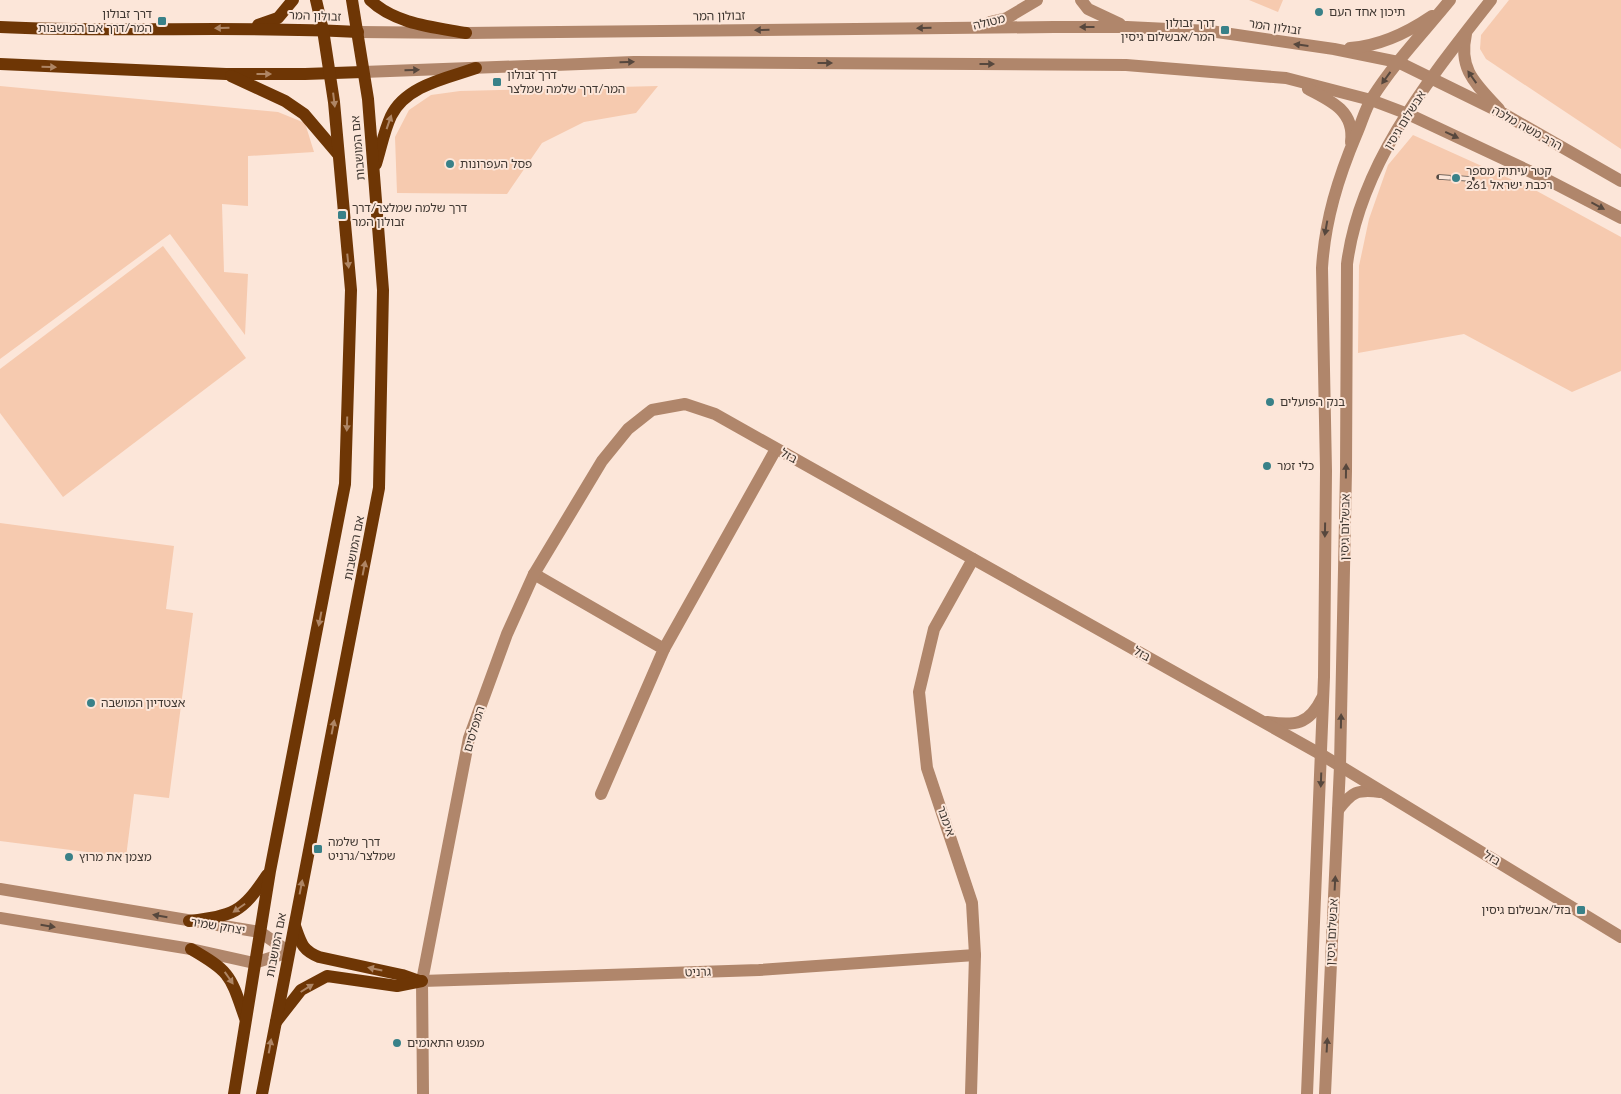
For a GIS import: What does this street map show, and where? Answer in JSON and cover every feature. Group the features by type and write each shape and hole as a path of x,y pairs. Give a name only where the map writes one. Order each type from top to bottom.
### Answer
{"main road":[{"path":"253,27 278,18 293,0"},
{"name":"אם המושבות","path":"234,1094 270,871 345,484 351,290 330,73 316,0"},
{"name":"אם המושבות","path":"262,1094 274,1024 380,488 383,290 374,168 364,72 352,0"},
{"path":"370,0 381,11 411,22 466,33"},
{"name":"זבולון המר","path":"0,26 77,31 253,27 358,32"},
{"path":"0,64 226,74 364,72"},
{"path":"374,168 392,114 406,99 422,86 476,68"},
{"path":"226,74 304,114 338,154"},
{"path":"189,921 227,916 251,900 270,871"},
{"path":"294,924 301,944 307,952 319,958 422,981"},
{"path":"191,949 219,966 232,980 246,1022"},
{"path":"274,1024 301,990 326,976 397,986 422,981"}],"street":[{"name":"מטולה","path":"967,27 1007,18 1037,0"},
{"path":"1080,0 1088,9 1127,27"},
{"name":"אבשלום גיסין","path":"1325,1094 1340,766 1346,471 1347,264 1357,213 1380,161 1432,78 1491,0"},
{"path":"1334,49 1363,47 1384,41 1423,22 1450,1"},
{"name":"אבשלום גיסין","path":"1307,1094 1322,755 1326,471 1322,268 1329,210 1350,150 1371,100 1398,62 1450,1"},
{"name":"זבולון המר","path":"358,32 466,33 1127,27 1210,31 1334,49 1398,62 1432,78"},
{"path":"1467,31 1463,49 1470,76 1504,114"},
{"path":"364,72 634,62 1116,65 1286,78 1371,100 1408,114 1542,177 1621,218"},
{"path":"1286,78 1325,97 1342,109 1351,126 1350,150"},
{"name":"הרב משה מלכה","path":"1432,78 1504,114 1621,181"},
{"name":"בזל","path":"652,410 685,404 714,414 1322,755 1621,937"},
{"name":"המפלסים","path":"423,1094 422,981 469,738 506,634 534,574 602,460 628,429 652,410"},
{"path":"601,794 664,648 776,449"},
{"name":"אימבר","path":"971,1094 975,955 972,902 927,768 919,692 934,629 973,559"},
{"path":"534,574 664,648"},
{"path":"1261,721 1281,724 1303,721 1311,717 1323,696"},
{"path":"1338,810 1354,793 1368,790 1384,793"},
{"name":"יצחק שמיר","path":"0,889 260,932 289,952"},
{"path":"0,918 191,949 254,963 289,952"},
{"name":"גרניט","path":"422,981 760,970 975,955"}],"shaded area":[{"path":"1249,0 1283,0 1278,12"},
{"path":"1509,0 1621,0 1621,149 1486,59 1480,49 1481,35"},
{"path":"0,86 278,112 305,123 314,152 248,156 248,206 222,204 224,272 248,274 245,335 170,234 0,359"},
{"path":"658,86 636,113 584,122 542,143 507,194 397,193 395,137 409,110 431,95 460,91"},
{"path":"1413,135 1535,190 1621,237 1621,371 1572,392 1464,334 1358,353 1359,266 1369,219 1388,165"},
{"path":"163,246 246,358 63,497 0,413 0,369"},
{"name":"אצטדיון המושבה","path":"0,523 174,546 166,609 193,613 169,798 134,794 126,857 0,841"}],"railway":[{"path":"1439,177 1472,179"}],"place":[{"name":"תיכון אחד העם","path":"1319,12"},
{"name":"דרך זבולון המר/דרך אם המושבות","path":"162,21"},
{"name":"דרך זבולון המר/אבשלום גיסין","path":"1225,30"},
{"name":"דרך זבולון המר/דרך שלמה שמלצר","path":"497,82"},
{"name":"פסל העפרונות","path":"450,164"},
{"name":"קטר עיתוק מספר 261 רכבת ישראל","path":"1456,178"},
{"name":"דרך שלמה שמלצר/דרך זבולון המר","path":"342,215"},
{"name":"בנק הפועלים","path":"1270,402"},
{"name":"כלי זמר","path":"1267,466"},
{"name":"אצטדיון המושבה","path":"91,703"},
{"name":"דרך שלמה שמלצר/גרניט","path":"318,849"},
{"name":"מצמן את מרוץ","path":"69,857"},
{"name":"בזל/אבשלום גיסין","path":"1581,910"},
{"name":"מפגש התאומים","path":"397,1043"}]}
